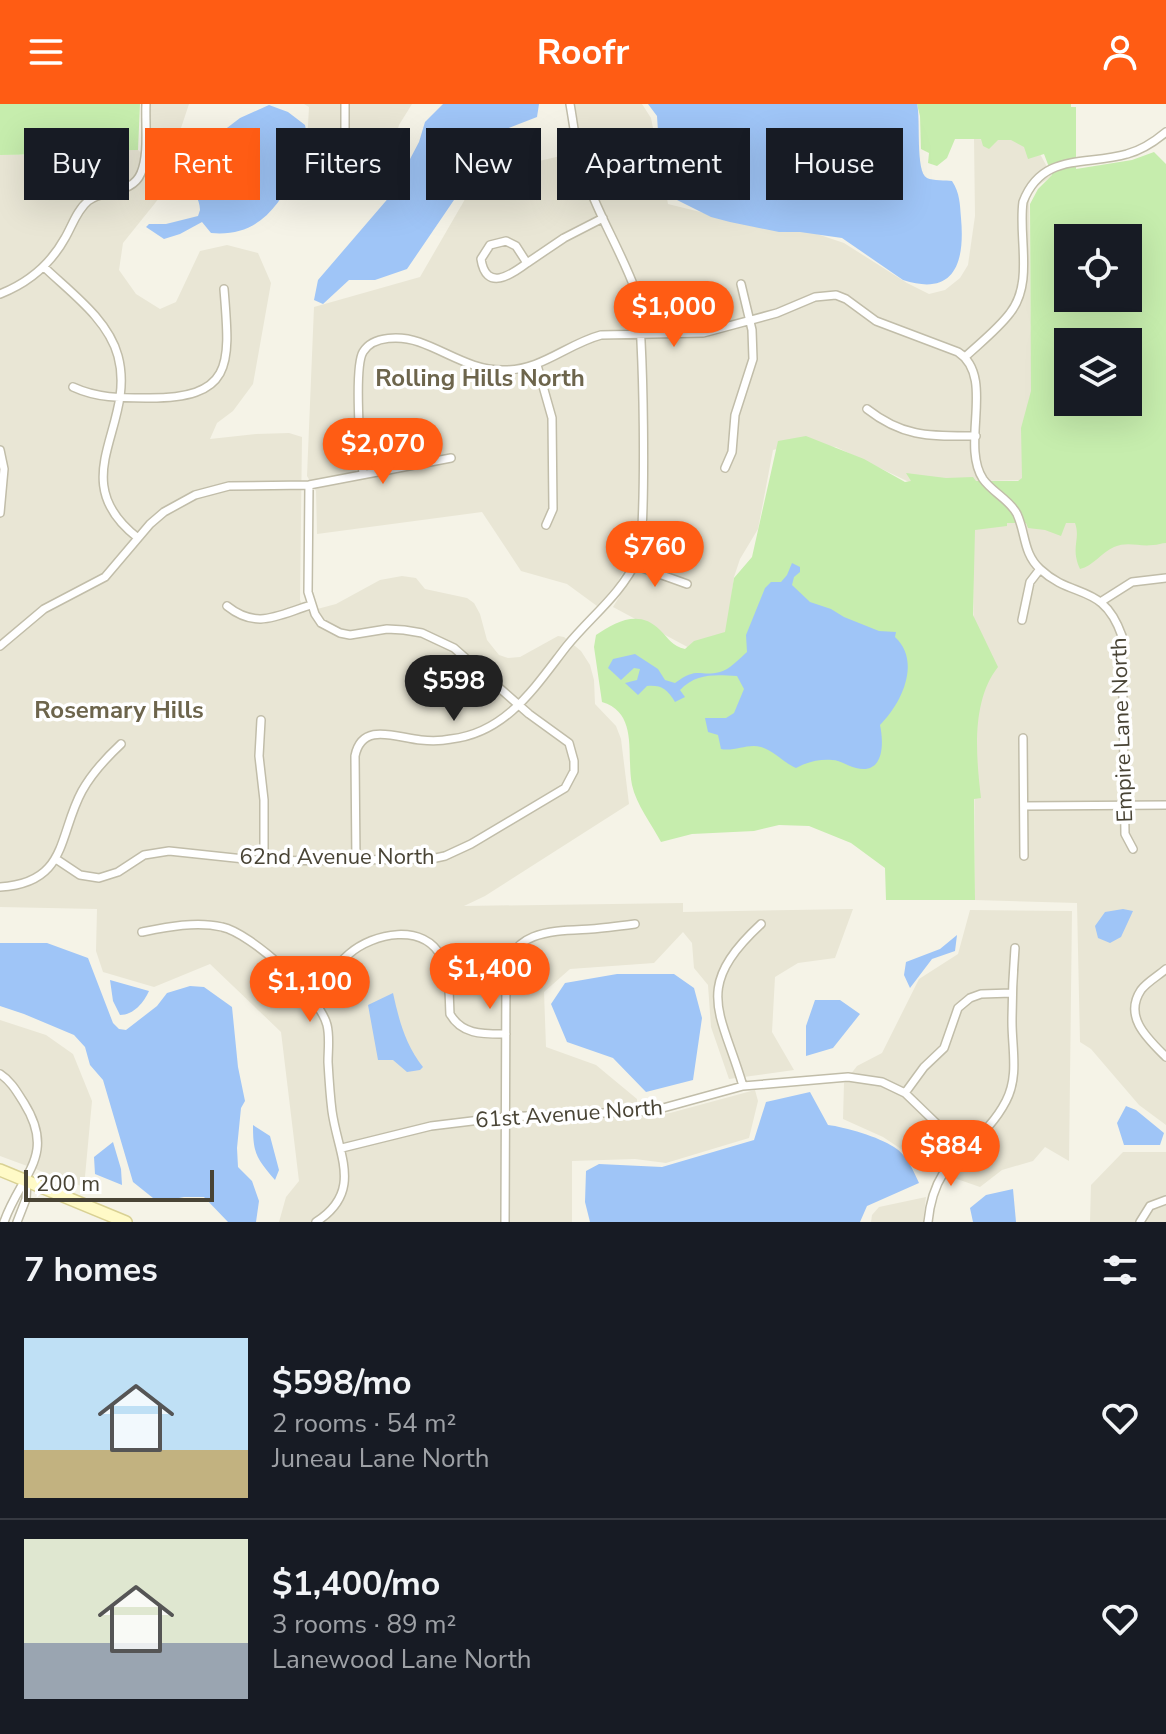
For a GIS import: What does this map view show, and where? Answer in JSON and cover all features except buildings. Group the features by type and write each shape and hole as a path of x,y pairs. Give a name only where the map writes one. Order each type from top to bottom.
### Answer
{"street":[{"path":"0,294 17,288 44,267 83,206 97,195 127,187 140,174 146,104"},
{"path":"345,104 345,128"},
{"path":"356,860 355,756 359,743 370,735 388,734 419,740 455,739 490,727 519,705 576,634 617,594 634,565 643,538 640,305 582,168 570,104"},
{"path":"965,357 1005,319 1019,299 1023,278 1023,202 1040,176 1059,165 1127,154 1153,143 1166,132"},
{"path":"527,263 520,251 506,241 490,245 481,259 484,270 494,278 505,277 527,263 564,238 603,218"},
{"path":"44,267 96,317 113,341 121,370 119,398 103,471 103,488 106,503 114,517 138,538"},
{"path":"725,468 732,452 735,415 753,359 750,321 741,284"},
{"path":"73,387 102,397 119,398 186,397 196,394 213,381 225,362 224,289"},
{"path":"363,473 360,357 370,344 385,339 414,340 488,369 518,369 537,365 601,335 703,333 777,313 815,297 836,295 876,321 950,348 965,357 974,374 976,457 980,474 1016,511 1025,546 1040,569 1102,601 1132,582 1166,578"},
{"path":"537,365 549,403 553,433 553,509 546,525"},
{"path":"867,409 884,423 910,433 976,436"},
{"path":"0,450 4,488 0,513"},
{"path":"0,646 44,609 105,577 164,512 195,495 229,486 309,485 451,458"},
{"path":"227,606 240,617 257,621 311,605 308,592 309,485"},
{"path":"634,565 687,584"},
{"path":"1022,620 1027,590 1040,569"},
{"name":"Empire Lane North","path":"1102,601 1118,623 1122,636 1125,834 1133,849"},
{"name":"62nd Avenue North","path":"56,859 80,875 99,878 118,872 144,855 169,851 264,861 416,860 445,856 565,788 574,771 569,743 519,705 468,659 439,639 404,630 387,629 350,635 340,633 321,623 311,605"},
{"path":"261,720 259,756 264,800 264,861"},
{"path":"1023,738 1024,856"},
{"path":"0,887 36,877 56,859 81,792 121,744"},
{"path":"1024,806 1166,805"},
{"path":"505,1222 507,963 516,948 525,941 552,930 635,924"},
{"path":"743,1086 735,1057 722,1031 717,996 723,973 736,949 761,924"},
{"path":"142,932 197,925 224,927 254,943 311,996 327,1024 332,1110 345,1168 344,1184 327,1219 316,1222"},
{"path":"311,996 358,948 393,934 411,935 428,942 443,958 450,1014 454,1021 468,1032 506,1034"},
{"path":"928,1222 936,1183 963,1149 998,1114 1011,1089 1014,1073 1012,993 1015,948"},
{"path":"1166,969 1143,987 1136,1004 1136,1015 1142,1032 1166,1057"},
{"path":"905,1093 924,1067 944,1048 958,1008 981,994 1012,993"},
{"path":"0,1074 14,1086 35,1121 37,1147 27,1180 26,1199 17,1222"},
{"name":"61st Avenue North","path":"342,1148 407,1130 505,1117 652,1111 743,1086 848,1077 882,1082 905,1093 963,1149"},
{"path":"0,1170 126,1222"},
{"path":"4,1222 19,1187 27,1180"},
{"path":"1140,1222 1150,1206 1166,1200"}],"shaded area":[{"path":"150,104 189,104 181,128 149,128"},
{"path":"304,104 412,104 398,128 308,128 309,107"},
{"path":"575,104 642,104 653,128 579,128"},
{"path":"974,139 1034,143 1052,176 1029,192 1033,480 909,482 836,447 798,444 773,450 758,529 740,559 734,577 726,638 695,651 613,607 644,556 648,520 637,519 635,551 610,595 597,606 567,584 521,571 482,512 317,534 316,491 307,476 314,307 420,277 465,200 541,200 541,161 557,157 557,200 667,200 668,204 741,222 796,227 844,243 929,294 945,290 960,278 968,265 975,216"},
{"path":"129,150 138,150 145,157 145,200 158,200 123,243 119,270 136,294 160,309 176,302 200,251 227,245 258,253 271,283 253,384 233,411 217,423 210,439 289,433 302,437 300,600 306,612 336,604 380,580 402,576 416,578 425,589 467,598 474,603 487,640 499,655 520,657 558,636 564,637 581,651 590,665 595,704 616,726 621,739 629,804 485,896 464,906 683,903 683,912 853,909 835,958 798,963 775,977 772,1032 794,1070 729,1079 711,1027 708,985 694,968 692,943 683,932 654,963 570,969 544,992 546,1047 596,1065 637,1099 637,1118 670,1113 755,1090 758,1101 749,1138 666,1163 635,1159 572,1161 572,1222 279,1222 286,1197 299,1181 281,1032 210,964 154,987 103,972 96,951 97,909 0,907 0,155 24,155 24,200 129,200"},
{"path":"973,523 1090,523 1166,528 1166,1125 1139,1105 1091,1049 1080,1042 1077,903 975,900"},
{"path":"970,910 1072,911 1069,1161 1045,1147 1033,1161 1002,1170 980,1187 934,1171 883,1137 843,1119 844,1083 857,1066 882,1053 919,979 958,954"},
{"path":"0,1020 46,1035 73,1054 92,1101 84,1187 0,1156"},
{"path":"1123,1152 1166,1152 1166,1222 1090,1222 1091,1185"},
{"path":"926,1197 923,1222 871,1222 872,1215 879,1207"}],"green space":[{"path":"0,104 140,104 138,150 129,150 129,128 24,128 24,154 0,155"},
{"path":"917,104 1071,104 1071,107 1076,107 1076,169 1132,160 1154,152 1166,164 1166,543 1119,545 1080,569 1076,555 1075,523 1066,523 1061,536 1028,528 1026,523 1007,523 1007,526 975,530 973,615 998,667 989,681 979,712 981,798 974,799 975,900 886,900 885,868 851,843 809,826 779,825 754,831 692,834 661,842 634,792 626,725 614,707 602,702 594,647 596,635 628,619 652,624 674,644 685,649 694,641 725,632 734,578 752,557 778,441 806,436 864,459 905,482 911,481 906,473 946,478 973,477 976,481 1018,481 1022,478 1021,428 1031,391 1030,204 1038,189 1052,175 1044,154 1028,159 1024,147 1011,140 998,140 989,149 983,146 981,139 955,139 947,158 937,166 928,163 929,153 921,149"}],"water":[{"path":"443,104 539,104 537,117 509,128 426,128 426,200 454,200 407,269 375,280 349,280 323,304 314,300 318,280 387,200 410,200 410,159 425,122"},
{"path":"648,104 917,104 923,174 930,179 952,181 959,199 961,249 953,272 935,284 903,280 842,238 779,232 730,222 711,217 677,200 750,200 750,128 658,128 657,116"},
{"path":"269,105 288,112 305,125 306,128 276,128 276,200 280,200 273,209 253,225 227,233 211,233 202,222 164,239 146,227 198,216 198,200 260,200 260,128 227,128 240,118"},
{"path":"792,563 800,567 800,572 794,577 792,585 810,602 879,631 896,632 895,637 903,647 907,658 906,682 895,706 880,725 882,749 872,767 856,768 827,760 813,761 796,768 761,747 721,749 718,735 708,732 705,718 726,718 734,713 744,689 737,676 693,680 680,690 685,697 675,702 660,687 647,686 638,695 625,683 637,680 640,669 634,668 621,680 608,668 613,659 635,654 658,669 665,680 675,683 694,673 727,669 747,652 746,635 765,588 771,582 781,582"},
{"path":"1133,911 1121,937 1110,943 1098,938 1095,926 1105,912"},
{"path":"957,935 955,951 932,959 910,988 904,975 906,962 940,949"},
{"path":"0,943 47,943 88,958 113,1023 119,1029 126,1030 157,1006 167,993 190,986 204,987 232,1007 245,1101 241,1108 238,1167 252,1181 259,1201 256,1222 228,1222 204,1197 158,1202 133,1182 103,1080 90,1065 85,1047 74,1035 0,1006"},
{"path":"617,974 674,974 694,988 702,1018 693,1080 646,1092 613,1058 567,1042 551,1004 565,983"},
{"path":"110,980 149,991 138,1007 120,1015 113,1001"},
{"path":"393,993 407,1041 423,1067 420,1070 407,1072 393,1060 378,1060 368,1005"},
{"path":"815,1000 840,1000 860,1014 833,1048 806,1056 806,1026"},
{"path":"810,1092 828,1125 862,1133 899,1150 919,1183 867,1206 860,1222 590,1222 585,1202 586,1171 599,1164 662,1167 754,1140 766,1102"},
{"path":"1126,1106 1136,1110 1164,1133 1160,1145 1124,1145 1117,1123"},
{"path":"253,1125 270,1136 279,1170 275,1180 257,1155"},
{"path":"113,1142 122,1185 95,1174 94,1157"},
{"path":"1013,1189 1016,1222 973,1222 970,1208 986,1195"}],"district":[{"name":"Rolling Hills North","path":"480,378"},
{"name":"Rosemary Hills","path":"119,710"}]}
